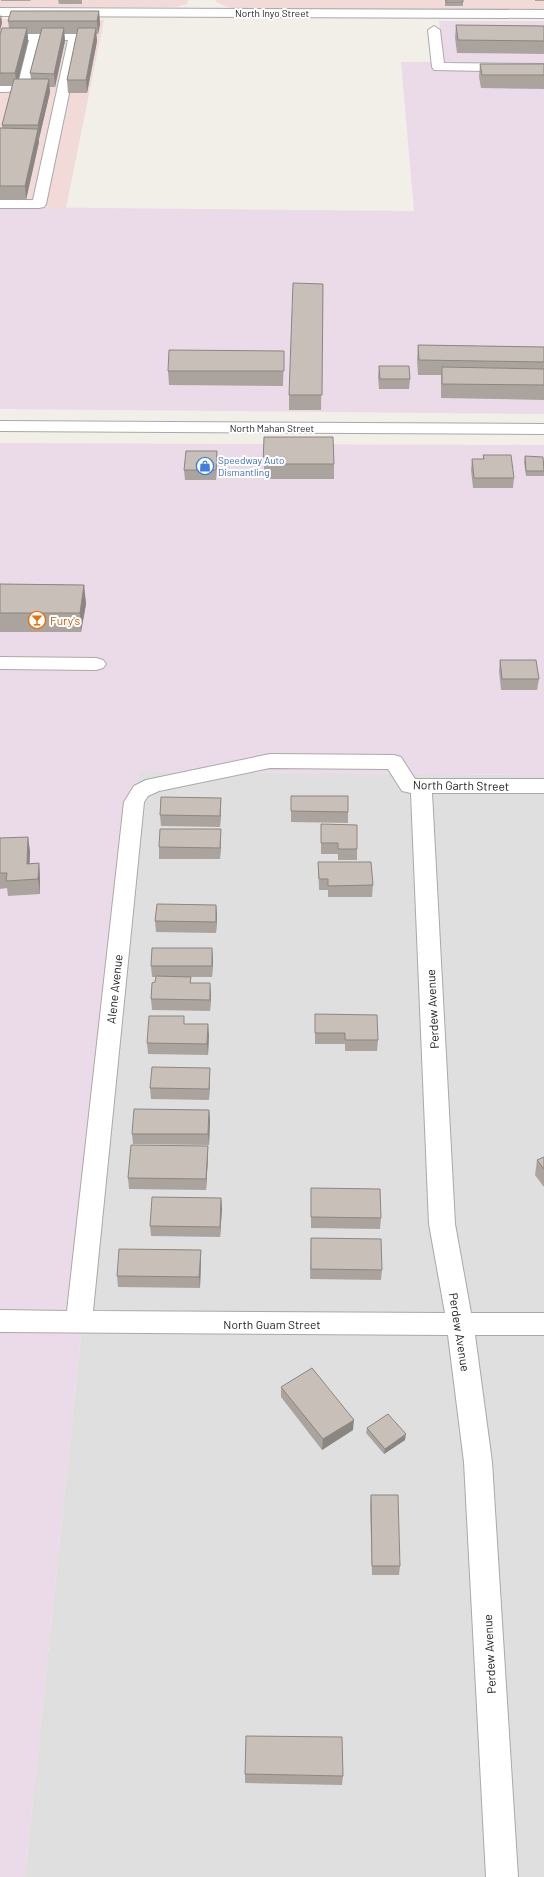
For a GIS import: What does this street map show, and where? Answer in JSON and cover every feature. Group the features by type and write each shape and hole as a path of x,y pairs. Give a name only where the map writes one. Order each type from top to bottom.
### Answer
{"street":[{"path":"202,13 203,0"},
{"name":"North Inyo Street","path":"0,12 544,14"},
{"path":"460,14 462,27"},
{"path":"434,30 438,67 544,68"},
{"path":"0,36 75,36 39,204 0,204"},
{"path":"23,88 36,36"},
{"path":"0,88 64,89"},
{"name":"North Mahan Street","path":"0,426 544,429"},
{"path":"0,663 96,664"},
{"name":"North Garth Street","path":"270,761 394,762 409,786 544,786"},
{"name":"Alene Avenue","path":"79,1322 134,802 141,791 153,785 270,761"},
{"name":"Perdew Avenue","path":"421,786 442,1224 460,1323 478,1462 502,1877"},
{"name":"North Guam Street","path":"0,1322 544,1324"}],"shaded area":[{"path":"0,0 188,0 187,4 177,7 0,7"},
{"path":"216,0 544,0 544,9 230,8 216,2"},
{"path":"0,19 104,20 66,208 0,207"},
{"path":"439,21 544,21 544,414 0,409 0,207 414,211 401,62 442,62"},
{"path":"0,443 544,445 544,775 139,771 25,1877 0,1877"},
{"path":"139,771 544,775 544,1877 25,1877"}],"building":[{"path":"446,0 463,0 463,2 446,2"},
{"path":"11,11 99,11 97,21 8,21"},
{"path":"456,25 544,26 544,41 458,40"},
{"path":"2,28 27,28 15,73 0,73 0,35"},
{"path":"42,28 64,28 54,74 30,73"},
{"path":"78,28 96,28 86,80 67,80"},
{"path":"480,64 544,64 544,75 482,75"},
{"path":"14,79 49,79 38,125 2,125"},
{"path":"0,128 38,129 25,186 0,186"},
{"path":"293,283 323,284 322,395 289,395"},
{"path":"418,345 544,347 544,362 419,360"},
{"path":"169,350 284,351 284,371 168,371"},
{"path":"379,366 409,366 410,379 380,379"},
{"path":"442,367 544,369 544,385 442,384"},
{"path":"264,437 333,437 334,464 263,464"},
{"path":"186,451 217,451 216,470 184,470"},
{"path":"483,455 511,455 514,478 474,478 472,459 484,459"},
{"path":"525,456 543,457 544,471 526,471"},
{"path":"0,584 84,585 80,613 0,613"},
{"path":"500,660 536,660 539,679 502,679"},
{"path":"291,796 348,796 348,812 291,811"},
{"path":"161,797 221,798 220,816 160,815"},
{"path":"321,824 357,825 357,849 338,849 338,843 321,843"},
{"path":"160,829 221,829 220,848 159,847"},
{"path":"28,837 27,864 39,863 38,879 6,881 7,873 0,873 0,838"},
{"path":"318,862 371,862 373,885 328,886 328,879 319,879"},
{"path":"157,904 216,905 216,922 155,921"},
{"path":"152,948 212,948 212,966 151,966"},
{"path":"156,976 191,977 190,983 210,983 210,1000 151,999 152,983 155,982"},
{"path":"315,1014 377,1015 378,1040 345,1040 345,1033 315,1033"},
{"path":"149,1016 184,1016 184,1024 208,1024 207,1044 147,1043"},
{"path":"152,1067 210,1068 209,1089 150,1088"},
{"path":"134,1109 209,1110 208,1134 132,1134"},
{"path":"131,1145 208,1146 206,1179 128,1178"},
{"path":"544,1157 544,1169 537,1160"},
{"path":"311,1188 380,1189 381,1218 311,1217"},
{"path":"152,1197 221,1198 220,1227 150,1226"},
{"path":"311,1238 381,1239 382,1270 311,1269"},
{"path":"119,1249 201,1250 199,1277 117,1276"},
{"path":"312,1368 354,1420 323,1439 281,1387"},
{"path":"388,1414 406,1434 385,1449 367,1428"},
{"path":"371,1495 398,1495 400,1566 372,1566"},
{"path":"246,1736 342,1737 343,1776 245,1774"}],"place":[{"name":"Speedway Auto Dismantling","path":"205,466"},
{"name":"Fury's","path":"37,620"}]}
